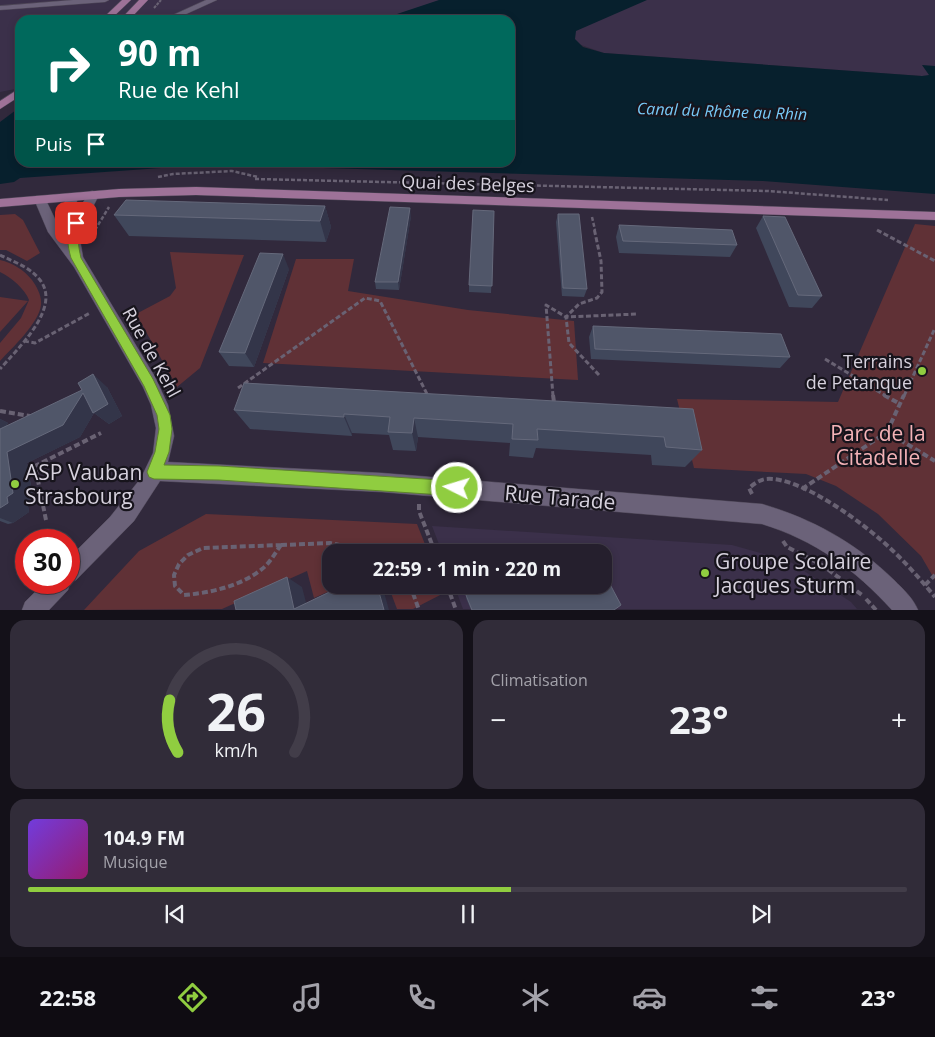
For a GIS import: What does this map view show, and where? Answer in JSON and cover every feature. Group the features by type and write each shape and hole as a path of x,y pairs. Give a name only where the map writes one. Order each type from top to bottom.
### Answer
{"main road":[{"path":"110,15 127,0"},
{"path":"129,15 144,0"},
{"path":"0,106 15,95"},
{"name":"Quai des Belges","path":"0,203 93,195 196,191 935,216"}],"street":[{"path":"0,8 105,0"},
{"path":"178,15 213,0"},
{"name":"Rue de Kehl","path":"78,262 72,244 72,234 93,195"},
{"path":"55,232 73,197"},
{"name":"Rue de Kehl","path":"40,199 43,211 55,232 78,262 104,306 148,383 163,415 166,429 162,452 154,472"},
{"path":"80,562 131,509 145,490 154,472"},
{"name":"Rue Tarade","path":"154,472 219,473 419,485 762,514 787,520 816,533 841,549 868,570 900,603"},
{"path":"33,610 48,594"}],"path":[{"name":"Quai des Belges","path":"261,178 768,191 896,200"},
{"path":"566,317 579,304 597,298 602,292 601,261 590,204"},
{"path":"78,262 88,256 84,246 110,207"},
{"path":"877,230 935,261"},
{"path":"0,255 20,262 35,272 46,289 48,302 24,341 0,369"},
{"path":"238,388 365,298 380,301 427,394"},
{"path":"554,402 546,305 566,317 638,314"},
{"path":"24,341 34,343 104,306"},
{"path":"566,317 569,343 599,375"},
{"path":"802,489 887,432 935,328"},
{"path":"825,358 900,404"},
{"path":"0,411 34,417"},
{"path":"887,432 935,461"},
{"path":"46,520 35,466 101,433"},
{"path":"749,488 764,479 776,480 802,489 826,501 884,542 909,566 935,598"},
{"path":"419,485 419,511 431,544"},
{"path":"762,514 787,547 822,565 842,579 864,596 876,610"},
{"path":"282,544 262,569 250,577 197,595 184,594 175,586 174,575 179,564 188,555 204,548 282,544 335,544"},
{"path":"924,585 935,575"},
{"path":"413,594 419,610"},
{"path":"450,594 456,610"}],"shaded area":[{"path":"0,0 935,0 935,77 604,53 515,22 515,15 15,15 15,91 0,94"},
{"name":"Groupe Scolaire Jacques Sturm","path":"432,526 732,545 789,561 851,602 857,609 463,609 457,594 612,594 612,544 439,544"}],"green space":[{"path":"15,214 23,220 40,253 27,261 6,250 0,250 0,215"},
{"name":"Parc de la Citadelle","path":"915,224 935,226 935,580 921,556 878,514 836,486 806,474 694,468 677,399 838,402"},
{"path":"170,252 244,255 200,368 177,387 136,314 170,296 176,288"},
{"path":"296,259 354,259 348,291 468,310 574,321 578,380 263,363"},
{"path":"0,260 14,265 29,276 40,295 41,305 30,327 0,361 0,343 21,318 29,300 17,284 0,272"},
{"path":"0,297 28,301 0,332"},
{"path":"206,514 417,524 425,544 322,544 323,594 314,598 307,571 222,609 84,610 139,551"},
{"path":"391,594 442,594 413,609 397,609"}],"water":[{"name":"Canal du Rhône au Rhin","path":"439,0 647,0 576,31 575,39 583,47 604,53 922,76 929,75 922,65 935,66 935,194 763,181 290,167 515,167 515,15 394,15"},
{"path":"15,91 15,167 167,167 20,178 14,182 0,184 0,94"}],"pier":[{"path":"15,89 15,111 0,122 0,92"}],"building":[{"path":"126,200 325,206 320,221 114,215"},
{"path":"390,207 410,208 398,282 375,282"},
{"path":"473,210 494,211 492,286 469,285"},
{"path":"558,214 579,214 587,289 563,288"},
{"path":"763,216 785,217 822,296 798,295"},
{"path":"619,225 732,230 737,245 623,241"},
{"path":"260,253 283,254 245,353 219,352"},
{"path":"593,326 781,334 790,357 595,349"},
{"path":"93,374 108,404 93,413 83,393 63,425 7,452 13,493 7,497 8,503 0,508 0,429 82,390 78,383"},
{"path":"244,383 693,409 702,450 666,447 664,437 537,429 538,440 512,439 513,424 414,418 412,433 388,432 390,417 344,414 344,417 234,410"},
{"path":"287,577 294,609 325,594 380,594 384,610 236,610 234,601"},
{"path":"612,588 621,605 614,610 472,610 466,595 612,594"}],"place":[{"name":"Terrains de Petanque","path":"922,371"},
{"name":"ASP Vauban Strasbourg","path":"15,484"},
{"name":"Groupe Scolaire Jacques Sturm","path":"705,573"}],"route":[{"path":"76,223 72,234 72,244 76,258 148,383 163,415 166,429 162,452 154,472 219,473 457,488"}]}
